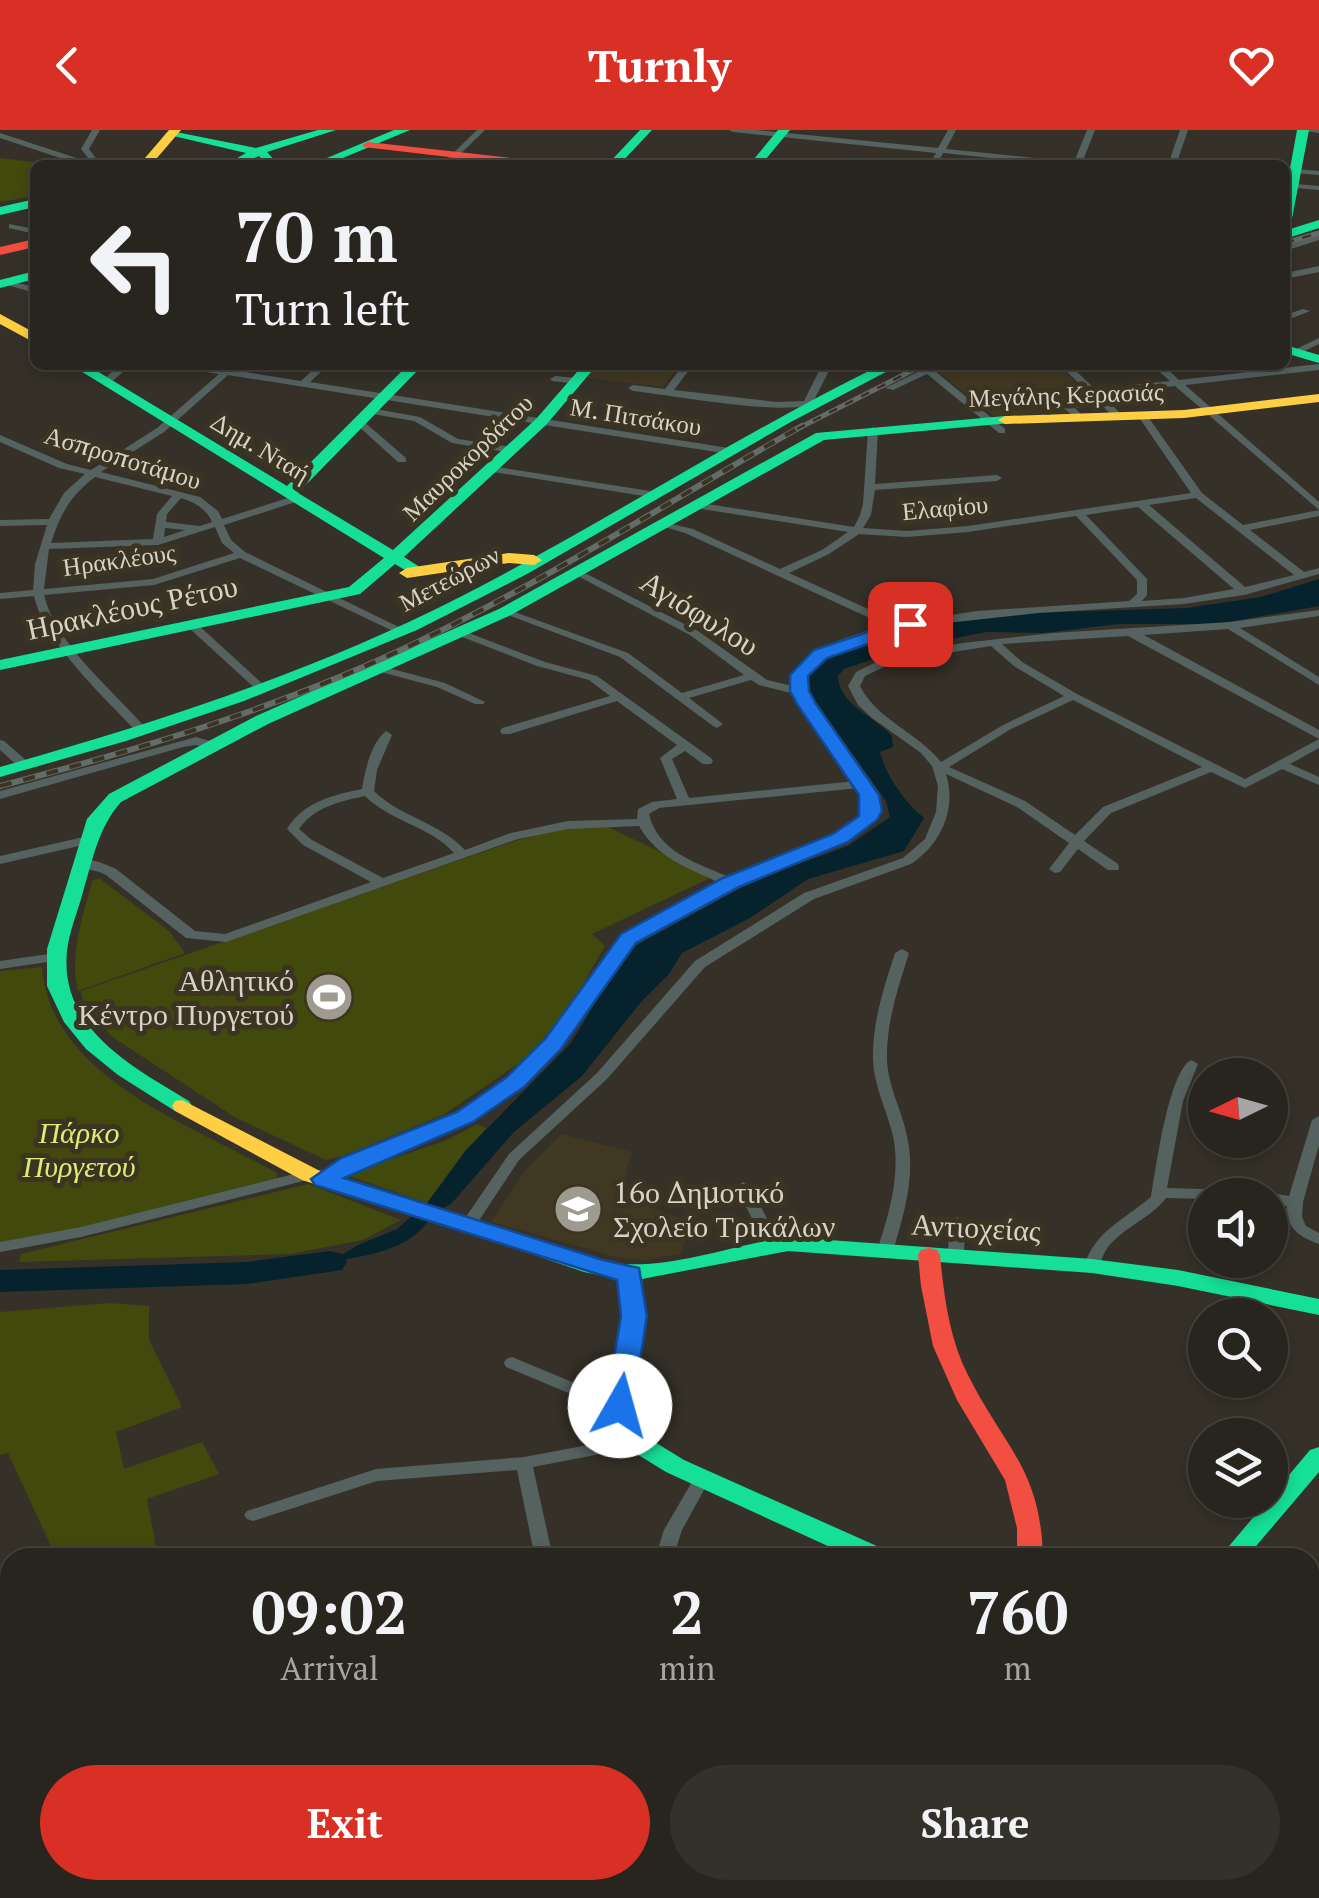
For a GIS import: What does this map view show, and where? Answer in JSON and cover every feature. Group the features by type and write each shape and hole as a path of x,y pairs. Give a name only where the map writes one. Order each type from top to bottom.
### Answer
{"street":[{"path":"93,160 85,150 96,130"},
{"path":"262,160 330,130"},
{"path":"335,160 404,130"},
{"path":"368,145 450,160 481,130"},
{"path":"618,160 646,130"},
{"path":"733,130 1032,160"},
{"path":"936,160 952,130"},
{"path":"1080,160 1091,130"},
{"path":"1174,160 1184,130"},
{"path":"1291,181 1302,130 1319,131"},
{"path":"149,160 173,132 257,160"},
{"path":"760,160 782,132"},
{"path":"0,136 74,160"},
{"path":"1291,181 1319,173"},
{"path":"1291,181 1319,188"},
{"path":"6,219 30,207"},
{"path":"6,219 30,230"},
{"path":"1290,231 1319,224"},
{"path":"1290,246 1319,237"},
{"path":"0,250 30,244"},
{"path":"1290,275 1319,269"},
{"path":"3,283 30,276"},
{"path":"3,283 30,289"},
{"path":"1290,316 1306,311"},
{"path":"0,318 30,336"},
{"path":"1290,351 1319,341"},
{"path":"1290,351 1319,358"},
{"path":"1095,392 1319,367"},
{"name":"Δημ. Νταή","path":"86,370 418,572"},
{"path":"106,382 120,370"},
{"path":"140,730 70,650 38,593 46,546 65,498 171,422 229,370"},
{"name":"Μ. Πιτσάκου","path":"235,370 302,384 371,410 541,422 729,451"},
{"path":"302,384 317,370"},
{"path":"46,546 158,542 204,530 293,496 411,370"},
{"name":"Μαυροκορδάτου","path":"275,608 372,578 541,422 578,370"},
{"path":"668,392 684,370"},
{"path":"634,388 776,405 807,404 825,370"},
{"name":"Μετεώρων","path":"0,772 262,689 401,631 807,404 881,370"},
{"path":"890,388 928,370 995,426"},
{"path":"1070,370 1112,410"},
{"path":"1163,370 1319,510"},
{"name":"Μεγάλης Κερασιάς","path":"56,957 88,840 96,819 115,798 244,729 504,612 821,436 873,430 995,426 1112,410 1143,416 1212,412 1319,398"},
{"path":"371,410 418,419 455,441 511,450"},
{"path":"371,410 402,460"},
{"path":"1143,416 1198,496 1302,576"},
{"path":"782,572 831,548 865,518 873,430"},
{"name":"Ασπροποτάμου","path":"0,438 63,466 179,494 206,506 220,524 226,541 241,554"},
{"path":"491,469 650,494"},
{"path":"868,488 997,478"},
{"path":"158,542 164,509 179,494"},
{"name":"Ελαφίου","path":"694,505 882,534 1080,514 1198,496"},
{"path":"1141,504 1244,592"},
{"path":"1242,529 1319,510"},
{"path":"1080,514 1142,580 1142,595 1134,602"},
{"path":"0,524 53,522"},
{"path":"662,523 782,572 896,626"},
{"path":"160,524 204,530"},
{"path":"241,554 401,631"},
{"name":"Ηρακλέους","path":"0,596 154,582 241,554"},
{"path":"372,578 516,558 534,560"},
{"path":"0,1247 317,1177 486,1105 553,1044 628,939 731,883 824,846 857,828 872,811 864,784 800,691 799,675 812,658 896,626 996,612 1244,592 1319,571"},
{"name":"Αγιόφυλου","path":"575,572 694,632 752,676 775,687 800,691"},
{"name":"Ηρακλέους Ρέτου","path":"0,664 275,608"},
{"path":"504,612 624,655 716,724"},
{"path":"1114,867 1021,804 940,766 860,699 855,681 865,671 896,660 993,642 1127,630 1233,628 1319,613"},
{"path":"192,625 262,689"},
{"path":"1233,628 1319,682"},
{"path":"1127,630 1319,736"},
{"path":"461,634 541,664 583,674 707,762"},
{"path":"993,642 1018,664 1073,696 1245,784 1319,743"},
{"path":"244,729 235,712 298,685 338,658"},
{"path":"381,669 441,684 479,702"},
{"path":"680,698 752,676"},
{"path":"940,766 1007,726 1073,696"},
{"path":"506,730 618,697"},
{"path":"0,744 29,764 144,739 204,720 244,729"},
{"path":"368,792 371,770 386,735"},
{"path":"0,795 181,744 196,742 210,746"},
{"path":"684,746 666,758 684,802"},
{"path":"1281,764 1319,780"},
{"path":"462,1226 514,1157 602,1076 700,964 809,896 893,867 920,853 934,835 943,810 940,766"},
{"path":"1056,869 1089,826 1114,806 1212,767"},
{"path":"731,883 659,846 643,822 642,812 684,802 864,784"},
{"path":"368,792 381,804 448,838 460,852"},
{"path":"368,792 316,808 296,821 292,829 301,840 350,862 378,881"},
{"path":"80,864 98,865 111,872 180,927 205,938 240,935 460,852 554,827 643,822"},
{"path":"0,860 88,840"},
{"path":"885,1251 897,1212 902,1161 900,1137 884,1082 881,1040 902,954"},
{"path":"0,965 56,957 57,986 80,1030 114,1063 246,1144 317,1177 397,1206 610,1272 630,1274 634,1316 620,1401 622,1420 636,1442 702,1479 857,1548"},
{"path":"1092,1266 1094,1254 1107,1238 1147,1210 1160,1193 1176,1101 1188,1071"},
{"path":"1319,1120 1295,1202 1298,1225 1319,1240"},
{"path":"743,1188 774,1244"},
{"path":"1160,1193 1188,1194"},
{"path":"1288,1201 1295,1202"},
{"path":"956,1256 958,1222"},
{"name":"Αντιοχείας","path":"630,1274 774,1244 1092,1266 1178,1278 1319,1307"},
{"path":"928,1255 944,1346 970,1401 1015,1464 1024,1489 1029,1548"},
{"path":"512,1363 562,1384 620,1401"},
{"path":"253,1515 376,1475 524,1463 636,1442"},
{"path":"1240,1548 1319,1456"},
{"path":"524,1463 542,1548"},
{"path":"667,1548 672,1530 702,1479"}],"shaded area":[{"path":"593,370 676,370 663,387 586,378"},
{"path":"1063,370 1097,401 1060,403 1071,413 994,416 939,372"},
{"name":"16ο Δημοτικό Σχολείο Τρικάλων","path":"561,1134 632,1152 619,1197 693,1222 680,1254 645,1260 619,1258 491,1222 523,1173"}],"green space":[{"path":"0,158 30,162 30,197 0,202"},
{"name":"Αθλητικό Κέντρο Πυργετού","path":"606,826 712,877 592,934 605,946 573,1002 528,1057 445,1114 343,1156 326,1160 236,1118 111,1036 84,1005 81,991 527,837 563,827"},
{"path":"99,878 169,931 185,953 78,991 78,936 92,881"},
{"name":"Πάρκο Πυργετού","path":"42,967 51,1006 71,1040 98,1069 168,1116 277,1173 276,1180 67,1231 0,1242 0,971"},
{"path":"477,1124 486,1128 427,1203 352,1177 351,1173 447,1140"},
{"path":"308,1184 401,1220 363,1240 290,1254 19,1262 21,1254"},
{"path":"109,1303 149,1306 149,1340 182,1407 116,1432 124,1469 202,1442 219,1474 147,1499 156,1548 52,1548 8,1453 0,1455 0,1312"}],"water":[{"path":"1319,579 1319,606 1217,624 1119,624 1043,633 986,632 906,648 844,669 838,676 844,695 892,736 893,747 880,752 883,761 897,788 924,818 904,851 808,879 750,918 682,953 669,974 641,1002 582,1076 514,1132 451,1204 399,1245 330,1262 397,1229 427,1203 466,1150 571,1043 633,947 755,880 848,846 890,817 886,801 810,694 805,682 812,665 909,628 1030,613 1187,608 1261,597"}],"waterway":[{"path":"0,1281 247,1273 330,1262"}],"railway":[{"path":"1290,242 1319,233"},
{"path":"797,429 913,370"},
{"path":"0,786 216,723 373,663 520,589 802,426"}],"traffic: fast":[{"path":"241,160 266,148 330,130"},
{"path":"329,160 404,130"},
{"path":"618,160 646,130"},
{"path":"759,160 784,130"},
{"path":"1290,201 1303,130"},
{"path":"171,134 262,153 268,160"},
{"path":"0,211 30,204"},
{"path":"1290,233 1319,224"},
{"path":"0,284 30,276"},
{"path":"1290,350 1319,359"},
{"path":"86,370 418,572"},
{"path":"289,493 411,370"},
{"path":"0,665 354,591 440,518 541,422 586,370"},
{"path":"0,772 238,698 412,627 522,570 784,420 882,370"},
{"path":"182,1106 125,1071 93,1045 74,1022 57,986 57,949 96,819 115,798 262,720 505,612 821,436 1005,420"},
{"path":"531,1246 592,1267 635,1272 679,1267 788,1244 1092,1266 1178,1278 1319,1307"},
{"path":"630,1274 634,1317 620,1406 622,1420 636,1442 675,1466 857,1548"},
{"path":"1240,1548 1319,1456"}],"traffic: slow":[{"path":"149,160 175,130"},
{"path":"0,318 30,336"},
{"path":"1005,420 1184,414 1319,398"},
{"path":"407,573 509,558 534,560"},
{"path":"182,1106 310,1175 531,1246"}],"traffic: jam":[{"path":"368,145 502,160"},
{"path":"0,251 30,244"},
{"path":"929,1255 940,1332 969,1400 1018,1480 1025,1502 1030,1548"}],"place":[{"name":"Αθλητικό Κέντρο Πυργετού","path":"329,997"},
{"name":"16ο Δημοτικό Σχολείο Τρικάλων","path":"578,1209"}],"route":[{"path":"620,1406 634,1316 630,1274 610,1272 397,1206 324,1179 350,1164 465,1117 516,1082 553,1044 628,939 731,883 840,838 867,820 872,811 864,784 806,704 799,675 812,658 838,646 910,624"}]}
